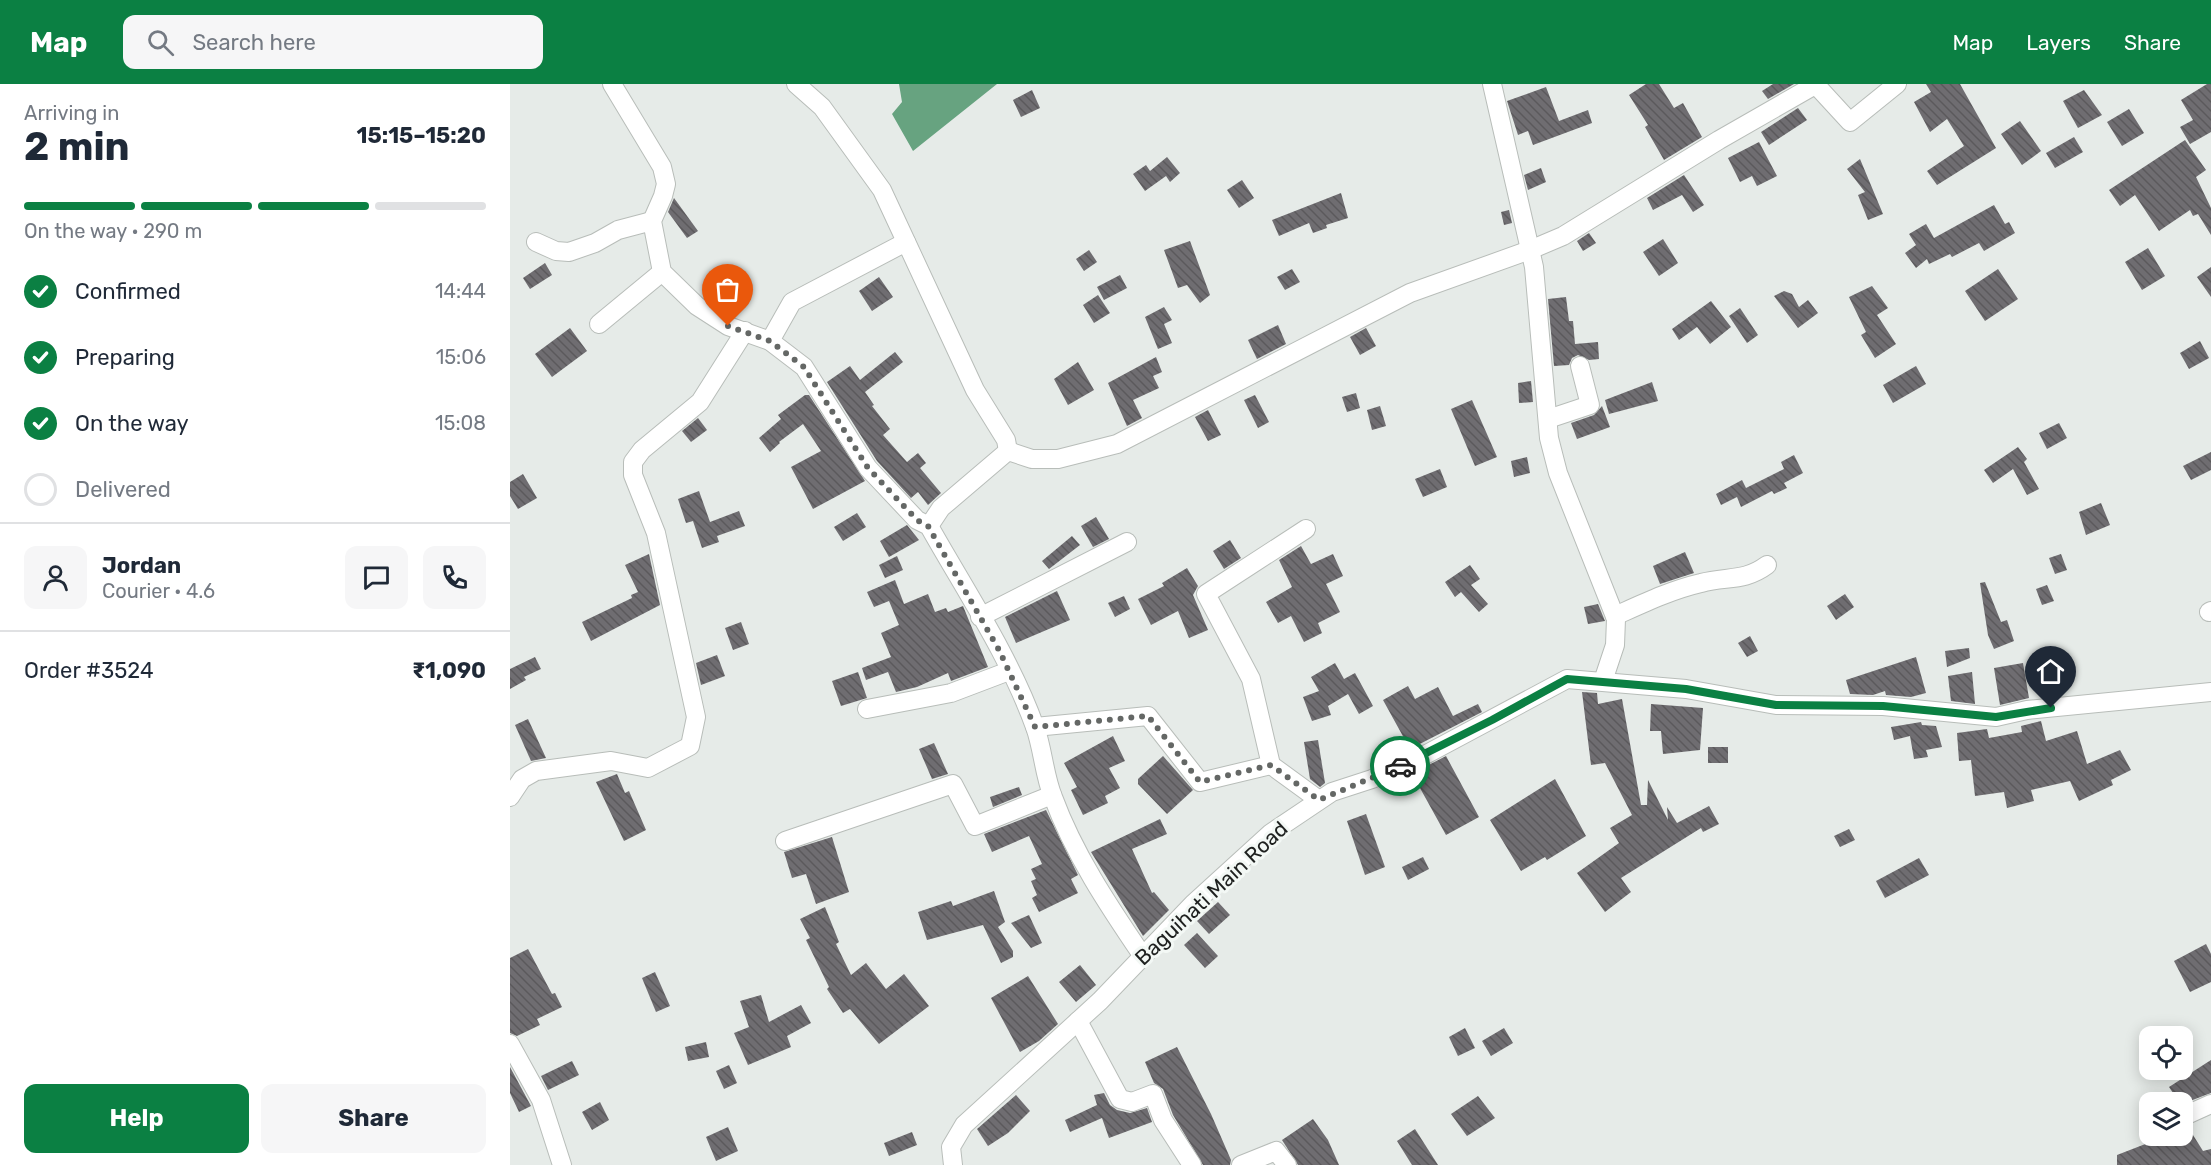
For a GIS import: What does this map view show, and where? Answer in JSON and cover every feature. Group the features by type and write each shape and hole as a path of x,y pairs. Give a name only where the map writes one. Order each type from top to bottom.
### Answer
{"street":[{"path":"612,84 662,167 664,190 652,221 662,272 697,306 728,326 770,341 804,367 868,468 917,520 928,526 980,616 1035,727 1052,795 1090,876 1142,955"},
{"path":"796,84 822,107 882,190 975,390 1006,440 1008,451"},
{"path":"1492,84 1534,267 1548,419 1558,473 1615,616 1615,645 1603,681"},
{"path":"1008,451 1032,459 1058,459 1117,444 1410,293 1530,250 1578,227 1719,140 1764,117 1815,84 1850,122 1897,84"},
{"path":"536,242 556,251 569,252 595,243 618,230 652,221"},
{"path":"770,341 792,302 906,242"},
{"path":"599,324 662,272"},
{"path":"510,797 522,779 536,771 611,761 648,768 690,746 696,717 656,533 633,475 633,462 642,450 700,402 745,331"},
{"path":"1548,419 1590,405 1580,366"},
{"path":"928,526 941,508 1008,451"},
{"path":"1306,529 1206,594 1251,679 1271,765 1319,800"},
{"path":"980,616 1126,542"},
{"path":"1615,616 1662,594 1703,582 1752,575 1767,565"},
{"path":"867,710 951,693 1009,671"},
{"name":"Baguihati Main Road","path":"953,1165 951,1147 964,1125 1078,1022 1142,955 1271,833 1319,800 1423,756 1567,679 1686,689 1776,705 1883,706 1996,717 2027,710 2211,692"},
{"path":"1035,727 1148,716 1200,782 1271,765"},
{"path":"785,841 953,784 975,826 1052,795"},
{"path":"1078,1022 1120,1099 1132,1102 1153,1094 1163,1120 1192,1165"},
{"path":"510,1044 541,1100 562,1165"},
{"path":"2193,1112 2211,1104"},
{"path":"1241,1165 1276,1151 1287,1165"}],"shaded area":[{"path":"899,84 997,84 913,151 892,114 902,102"}],"building":[{"path":"1646,84 1659,84 1674,108 1683,103 1702,137 1664,160 1645,127 1648,125 1629,95"},
{"path":"1773,84 1794,84 1768,99 1762,91"},
{"path":"1926,84 1960,84 1996,148 1937,185 1927,171 1964,146 1947,119 1930,132 1914,102 1931,92"},
{"path":"2207,84 2211,84 2211,132 2190,144 2180,127 2193,120 2181,100"},
{"path":"1546,87 1559,121 1588,110 1592,123 1533,145 1528,131 1518,135 1507,101"},
{"path":"1032,90 1040,108 1021,117 1013,100"},
{"path":"2084,90 2102,115 2078,128 2063,101"},
{"path":"1798,108 1807,120 1769,145 1761,132"},
{"path":"2129,109 2144,133 2122,146 2107,122"},
{"path":"2020,121 2041,151 2022,165 2001,134"},
{"path":"2074,137 2083,152 2055,168 2046,153"},
{"path":"2185,140 2206,170 2196,177 2211,208 2211,235 2198,214 2193,216 2190,210 2159,231 2135,195 2120,206 2109,190"},
{"path":"1759,142 1777,176 1757,186 1752,176 1740,182 1728,158"},
{"path":"1167,157 1180,173 1170,182 1166,176 1145,191 1133,174 1146,165 1150,171"},
{"path":"1860,159 1883,214 1868,220 1858,195 1865,192 1847,169"},
{"path":"1541,168 1546,182 1528,190 1524,175"},
{"path":"1684,175 1704,205 1693,212 1682,195 1653,210 1647,198"},
{"path":"1242,180 1254,198 1239,208 1227,190"},
{"path":"1341,193 1348,218 1326,225 1327,228 1313,233 1309,223 1279,236 1272,220"},
{"path":"674,198 698,231 687,238 668,212"},
{"path":"1994,205 2005,224 2009,222 2015,233 1984,251 1979,243 1952,257 1950,254 1929,264 1927,259 1916,268 1905,253 1916,245 1909,234 1926,224 1934,238"},
{"path":"1509,210 1512,223 1504,225 1501,212"},
{"path":"1589,233 1596,243 1583,251 1577,241"},
{"path":"1663,239 1678,263 1659,276 1643,252"},
{"path":"1190,241 1210,295 1200,303 1187,285 1178,288 1164,250"},
{"path":"2148,248 2165,276 2142,290 2125,262"},
{"path":"1089,250 1097,262 1084,271 1076,259"},
{"path":"545,263 552,275 530,289 523,278"},
{"path":"2211,267 2211,297 2197,277"},
{"path":"1292,269 1300,282 1285,290 1277,277"},
{"path":"1998,269 2018,299 1985,321 1965,291"},
{"path":"1120,275 1127,288 1104,300 1097,287"},
{"path":"879,277 893,297 872,311 859,291"},
{"path":"1872,286 1888,308 1877,315 1896,344 1875,358 1861,335 1866,332 1849,297"},
{"path":"1784,291 1792,294 1799,307 1808,300 1818,313 1798,328 1774,296"},
{"path":"1098,295 1110,313 1094,323 1083,305"},
{"path":"1566,297 1569,321 1573,321 1575,344 1598,342 1599,359 1589,360 1578,355 1572,358 1569,365 1554,366 1548,299"},
{"path":"1711,301 1731,327 1710,344 1697,327 1679,340 1672,329"},
{"path":"1164,307 1172,320 1164,324 1172,343 1158,349 1145,317"},
{"path":"1740,308 1758,335 1747,343 1729,316"},
{"path":"1278,325 1286,344 1257,359 1248,340"},
{"path":"570,328 587,351 552,377 535,354"},
{"path":"1366,328 1376,346 1360,355 1350,337"},
{"path":"2200,341 2209,358 2189,369 2180,353"},
{"path":"895,352 903,362 865,392 874,405 872,406 890,429 883,435 907,462 918,453 926,463 920,468 941,493 928,505 918,492 911,498 877,461 827,382 850,366 860,380"},
{"path":"1156,357 1162,372 1153,376 1159,388 1133,400 1142,418 1127,426 1108,383"},
{"path":"1078,362 1094,390 1068,405 1054,379"},
{"path":"1916,366 1926,384 1893,403 1883,385"},
{"path":"1531,381 1533,402 1519,403 1518,383"},
{"path":"1652,382 1658,401 1609,414 1605,400"},
{"path":"1356,393 1360,408 1347,412 1342,397"},
{"path":"805,395 809,395 865,481 813,509 791,467 821,451 803,424 779,442 770,452 759,438 781,419 778,415"},
{"path":"1255,395 1269,422 1258,428 1244,400"},
{"path":"1472,400 1497,457 1475,466 1451,409"},
{"path":"1380,406 1386,426 1372,430 1367,410"},
{"path":"1602,406 1610,427 1577,439 1571,423 1594,415"},
{"path":"1208,410 1221,435 1208,441 1195,417"},
{"path":"698,418 707,430 691,442 682,431"},
{"path":"2059,423 2067,438 2047,449 2039,433"},
{"path":"2018,447 2027,459 2024,462 2039,489 2027,495 2013,469 1993,483 1984,470"},
{"path":"2211,452 2211,470 2191,480 2183,466"},
{"path":"1794,455 1803,473 1784,483 1787,488 1774,494 1772,491 1741,507 1737,497 1721,505 1716,494 1742,480 1746,488 1784,469 1781,462"},
{"path":"1527,457 1530,473 1514,477 1511,461"},
{"path":"1440,469 1447,487 1423,497 1415,479"},
{"path":"523,474 537,498 518,509 510,496 510,482"},
{"path":"699,491 710,522 739,511 745,526 717,536 719,542 702,548 693,521 686,523 678,499"},
{"path":"2101,503 2110,525 2086,535 2079,512"},
{"path":"857,513 866,527 843,541 834,527"},
{"path":"1096,517 1109,539 1093,547 1081,526"},
{"path":"907,525 919,540 889,557 880,541"},
{"path":"1072,536 1080,545 1049,569 1042,561"},
{"path":"1230,540 1241,558 1224,569 1213,551"},
{"path":"1301,546 1311,564 1333,554 1343,576 1326,584 1340,612 1318,623 1322,633 1304,642 1291,616 1278,623 1266,602 1292,587 1279,560"},
{"path":"1685,552 1694,573 1660,584 1653,566"},
{"path":"649,554 660,605 591,641 582,622 632,598 631,595 638,592 625,565"},
{"path":"2061,554 2067,570 2055,574 2049,558"},
{"path":"897,556 903,570 885,578 879,565"},
{"path":"1470,565 1480,579 1471,585 1488,604 1479,612 1461,592 1455,597 1445,582"},
{"path":"1187,568 1198,586 1193,595 1208,630 1189,638 1178,611 1151,625 1138,599 1164,586 1162,583"},
{"path":"895,580 904,604 928,594 935,612 946,608 948,612 963,606 988,667 951,681 948,673 917,687 896,692 888,672 866,680 862,668 891,657 881,633 899,625 889,601 874,607 867,592"},
{"path":"1985,582 2001,622 2007,620 2014,641 1994,649 1988,635 1980,583"},
{"path":"2047,585 2054,601 2042,605 2036,589"},
{"path":"1057,591 1070,620 1016,643 1005,617"},
{"path":"1845,594 1854,607 1836,620 1827,606"},
{"path":"1124,596 1130,609 1115,617 1108,603"},
{"path":"1598,604 1605,621 1588,624 1584,607"},
{"path":"741,622 749,644 733,650 725,628"},
{"path":"1750,636 1758,651 1747,657 1738,643"},
{"path":"1969,648 1970,658 1947,667 1945,651"},
{"path":"717,655 725,676 701,685 696,663"},
{"path":"535,657 541,669 524,677 526,680 510,689 510,669"},
{"path":"1916,657 1926,693 1911,697 1886,695 1885,691 1873,695 1850,694 1846,680"},
{"path":"1335,663 1344,679 1355,673 1373,706 1359,714 1348,694 1328,706 1331,715 1312,721 1303,697 1319,691 1311,677"},
{"path":"2023,663 2029,698 2000,705 1994,668"},
{"path":"858,672 867,698 841,706 832,681"},
{"path":"1972,672 1975,704 1951,701 1948,676"},
{"path":"1408,686 1415,699 1438,687 1453,716 1478,704 1482,712 1410,749 1383,700"},
{"path":"1582,692 1597,693 1598,704 1622,699 1641,805 1647,805 1648,780 1668,820 1667,807 1677,823 1709,806 1719,824 1703,832 1701,828 1621,878 1631,892 1605,912 1577,873 1619,843 1610,828 1632,815 1605,763 1591,765"},
{"path":"1651,704 1703,708 1700,750 1663,754 1661,731 1650,731"},
{"path":"528,719 546,758 531,761 515,725"},
{"path":"2041,721 2046,741 2077,731 2087,764 2120,750 2131,770 2111,780 2113,785 2079,801 2070,781 2031,790 2034,801 2007,808 2004,792 1975,796 1971,760 1959,761 1957,733 1987,729 1989,738 2022,732 2021,726"},
{"path":"1921,722 1922,725 1936,726 1942,747 1926,750 1928,757 1914,759 1910,736 1894,740 1891,727"},
{"path":"1113,736 1125,761 1109,768 1120,788 1105,796 1108,803 1083,815 1071,790 1077,787 1064,763"},
{"path":"1318,740 1325,783 1320,787 1310,779 1304,742"},
{"path":"934,743 948,774 932,779 919,749"},
{"path":"1708,747 1728,747 1728,763 1708,763"},
{"path":"1163,756 1193,790 1167,814 1138,784 1138,779"},
{"path":"1446,756 1479,817 1446,835 1415,779 1424,774 1421,769"},
{"path":"617,774 625,793 629,791 646,830 624,841 596,782"},
{"path":"1555,779 1586,836 1547,860 1545,857 1521,871 1490,820"},
{"path":"1019,787 1022,795 993,807 990,797"},
{"path":"1046,810 1078,875 1071,879 1078,893 1039,912 1032,898 1037,895 1031,881 1036,879 1031,869 1042,864 1029,836 992,852 984,834"},
{"path":"1366,814 1385,867 1365,875 1347,821"},
{"path":"1160,819 1167,834 1132,849 1152,893 1154,892 1169,910 1143,936 1091,852"},
{"path":"1849,829 1855,840 1840,847 1834,836"},
{"path":"832,837 849,892 816,904 806,874 792,878 784,852"},
{"path":"1423,857 1429,869 1408,880 1402,867"},
{"path":"1919,858 1929,875 1885,898 1876,881"},
{"path":"994,891 1005,922 998,927 1013,951 1013,957 1001,963 983,925 927,940 918,912 951,901 953,906"},
{"path":"1218,902 1230,915 1209,934 1197,921"},
{"path":"825,907 839,942 836,944 851,975 866,963 886,989 904,974 929,1006 879,1044 850,1009 843,1013 827,989 829,987 806,940 810,938 800,919"},
{"path":"1029,915 1042,943 1031,948 1011,923"},
{"path":"1197,933 1218,956 1205,968 1184,945"},
{"path":"2206,944 2211,954 2211,982 2190,992 2174,961"},
{"path":"528,949 552,994 555,993 562,1007 537,1019 540,1025 517,1036 510,1033 510,958"},
{"path":"1080,965 1096,985 1076,1002 1059,982"},
{"path":"655,972 670,1006 656,1012 642,978"},
{"path":"1028,976 1058,1024 1039,1041 1020,1052 991,998"},
{"path":"761,995 769,1022 801,1005 811,1023 787,1036 791,1047 748,1065 734,1033 749,1027 740,1001"},
{"path":"1465,1028 1475,1048 1458,1056 1449,1037"},
{"path":"1504,1028 1513,1043 1491,1056 1482,1041"},
{"path":"706,1042 709,1057 688,1061 685,1047"},
{"path":"1177,1047 1211,1114 1231,1160 1230,1165 1203,1165 1173,1115 1163,1089 1154,1083 1145,1062"},
{"path":"2211,1060 2211,1093 2193,1100 2193,1092 2172,1092 2169,1087 2180,1080 2193,1080 2193,1072"},
{"path":"572,1061 579,1075 548,1090 541,1076"},
{"path":"729,1065 737,1083 724,1089 716,1071"},
{"path":"510,1067 531,1106 519,1112 510,1093"},
{"path":"1104,1093 1110,1105 1117,1110 1130,1113 1147,1108 1152,1122 1109,1138 1102,1118 1070,1132 1065,1120 1097,1105 1094,1095"},
{"path":"1016,1095 1030,1111 1008,1133 988,1146 977,1129"},
{"path":"1478,1096 1495,1118 1467,1136 1451,1114"},
{"path":"600,1102 609,1120 592,1130 582,1112"},
{"path":"1313,1119 1328,1140 1339,1165 1298,1165 1282,1140"},
{"path":"728,1127 738,1151 716,1161 706,1137"},
{"path":"1415,1129 1438,1165 1412,1165 1397,1141"},
{"path":"912,1132 917,1145 889,1156 884,1143"},
{"path":"2193,1135 2203,1151 2211,1149 2211,1165 2117,1165 2117,1155 2140,1146 2193,1146"}],"way so far":[{"path":"728,326 770,341 804,367 868,468 917,520 928,526 999,650 1035,727 1148,716 1200,782 1271,765 1319,800 1332,792 1372,779 1400,766"}],"route":[{"path":"1400,766 1567,679 1686,689 1776,705 1883,706 1996,717 2027,710 2051,708"}]}
